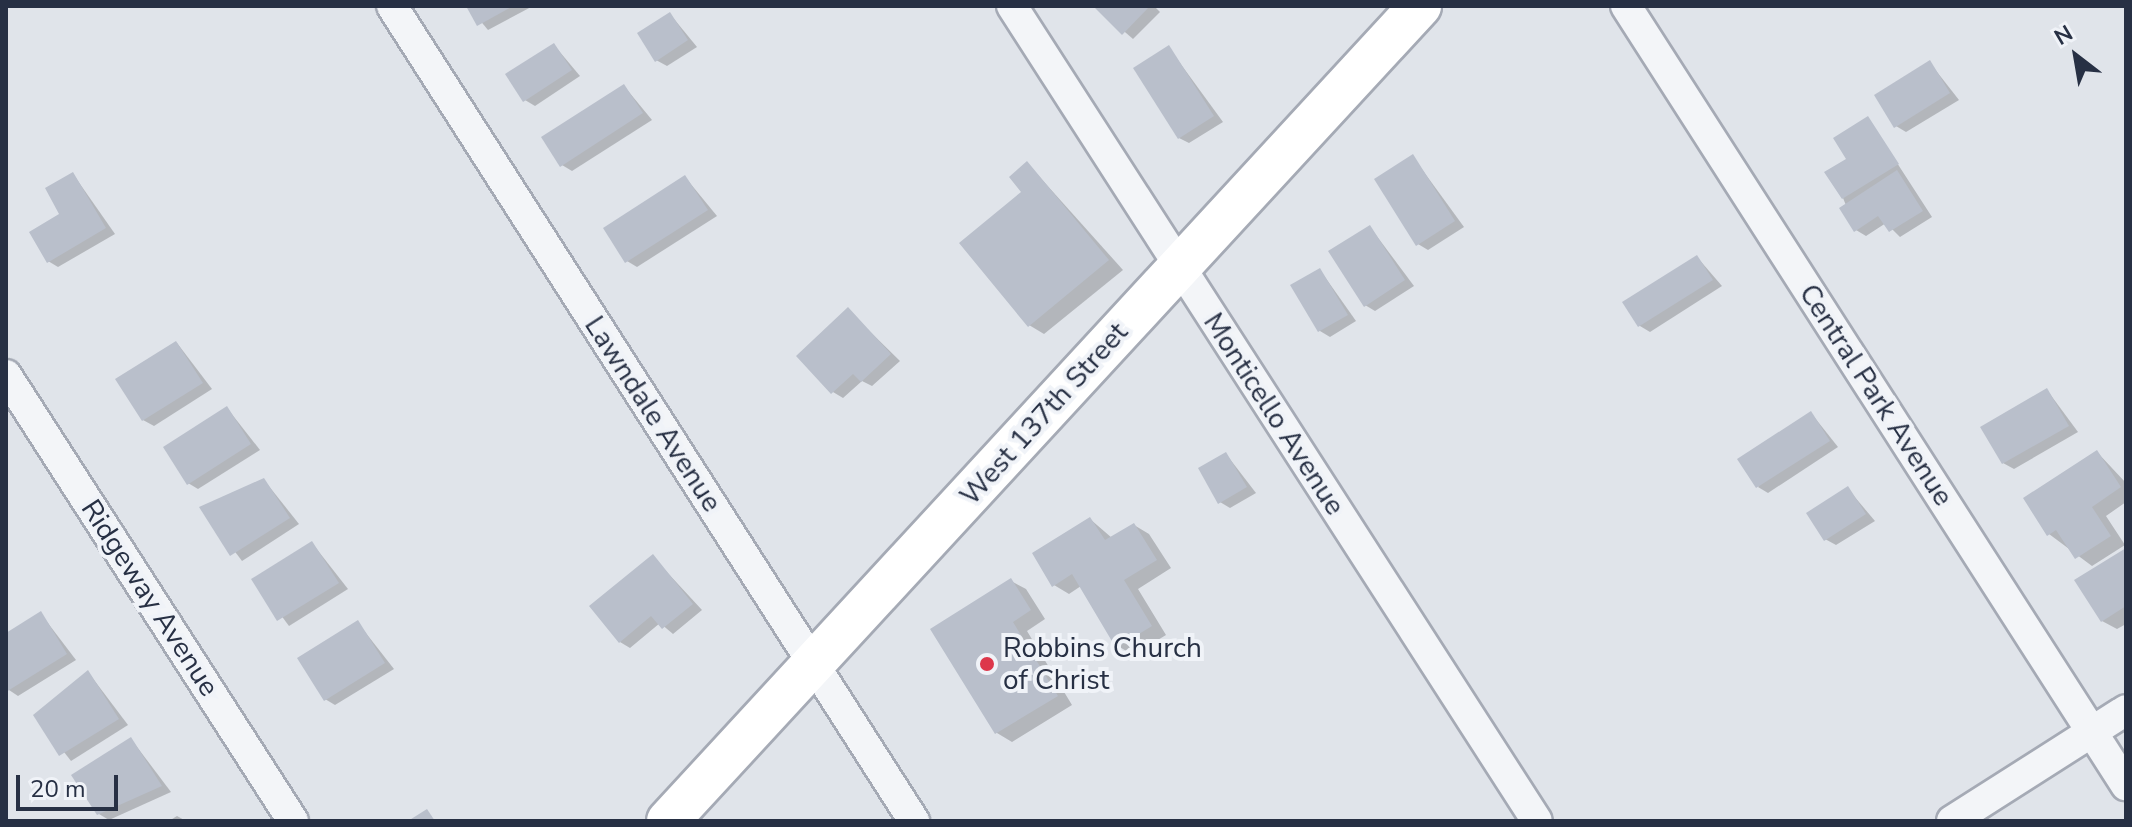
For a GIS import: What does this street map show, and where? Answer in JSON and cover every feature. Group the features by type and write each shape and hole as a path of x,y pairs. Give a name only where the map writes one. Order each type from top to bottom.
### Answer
{"main road":[{"name":"West 137th Street","path":"668,821 1420,6"}],"street":[{"name":"Lawndale Avenue","path":"392,6 914,821"},
{"name":"Monticello Avenue","path":"1012,6 1537,821"},
{"name":"Central Park Avenue","path":"1626,6 2126,785"},
{"name":"Ridgeway Avenue","path":"6,375 293,821"},
{"path":"1952,821 2126,710"}],"building":[{"path":"466,6 513,6 477,26"},
{"path":"1093,6 1150,6 1122,35"},
{"path":"670,12 688,40 655,62 637,33"},
{"path":"554,43 572,70 523,102 505,74"},
{"path":"1169,45 1214,116 1178,139 1133,68"},
{"path":"1930,60 1950,93 1894,128 1874,95"},
{"path":"624,84 643,113 560,167 541,137"},
{"path":"1868,116 1899,164 1842,199 1824,172 1846,159 1833,138"},
{"path":"1413,154 1455,221 1416,246 1374,179"},
{"path":"1027,161 1109,260 1028,327 959,243 1021,192 1009,177"},
{"path":"1897,170 1923,211 1889,232 1878,216 1854,232 1839,208"},
{"path":"73,172 106,228 47,263 29,232 59,214 45,188"},
{"path":"685,175 708,210 625,263 603,228"},
{"path":"1370,225 1405,280 1364,307 1328,251"},
{"path":"1697,255 1713,280 1638,327 1622,302"},
{"path":"1320,268 1348,315 1318,332 1290,285"},
{"path":"848,307 891,354 861,382 853,374 831,394 796,356"},
{"path":"176,341 203,383 142,421 115,379"},
{"path":"2047,388 2069,426 2002,464 1980,427"},
{"path":"227,406 251,444 187,485 163,447"},
{"path":"1811,411 1830,441 1756,488 1737,459"},
{"path":"2097,450 2121,487 2092,507 2111,536 2075,559 2056,530 2047,536 2023,498"},
{"path":"1226,452 1247,487 1218,504 1198,468"},
{"path":"264,478 290,518 230,556 199,507"},
{"path":"1848,486 1866,514 1824,541 1806,513"},
{"path":"1090,517 1105,540 1134,523 1157,560 1124,580 1152,626 1116,648 1072,574 1052,587 1032,553"},
{"path":"312,541 339,583 277,621 251,579"},
{"path":"2126,548 2126,606 2101,622 2074,580"},
{"path":"653,554 693,604 662,629 651,616 619,643 589,606"},
{"path":"1011,578 1031,610 1013,622 1058,696 995,734 930,629"},
{"path":"41,611 67,654 6,692 6,633"},
{"path":"358,620 385,663 324,701 297,658"},
{"path":"88,670 119,719 59,756 33,715"},
{"path":"131,737 162,786 97,815 71,775"},
{"path":"427,809 435,821 408,821"}],"place":[{"name":"Robbins Church of Christ","path":"987,664"}]}
